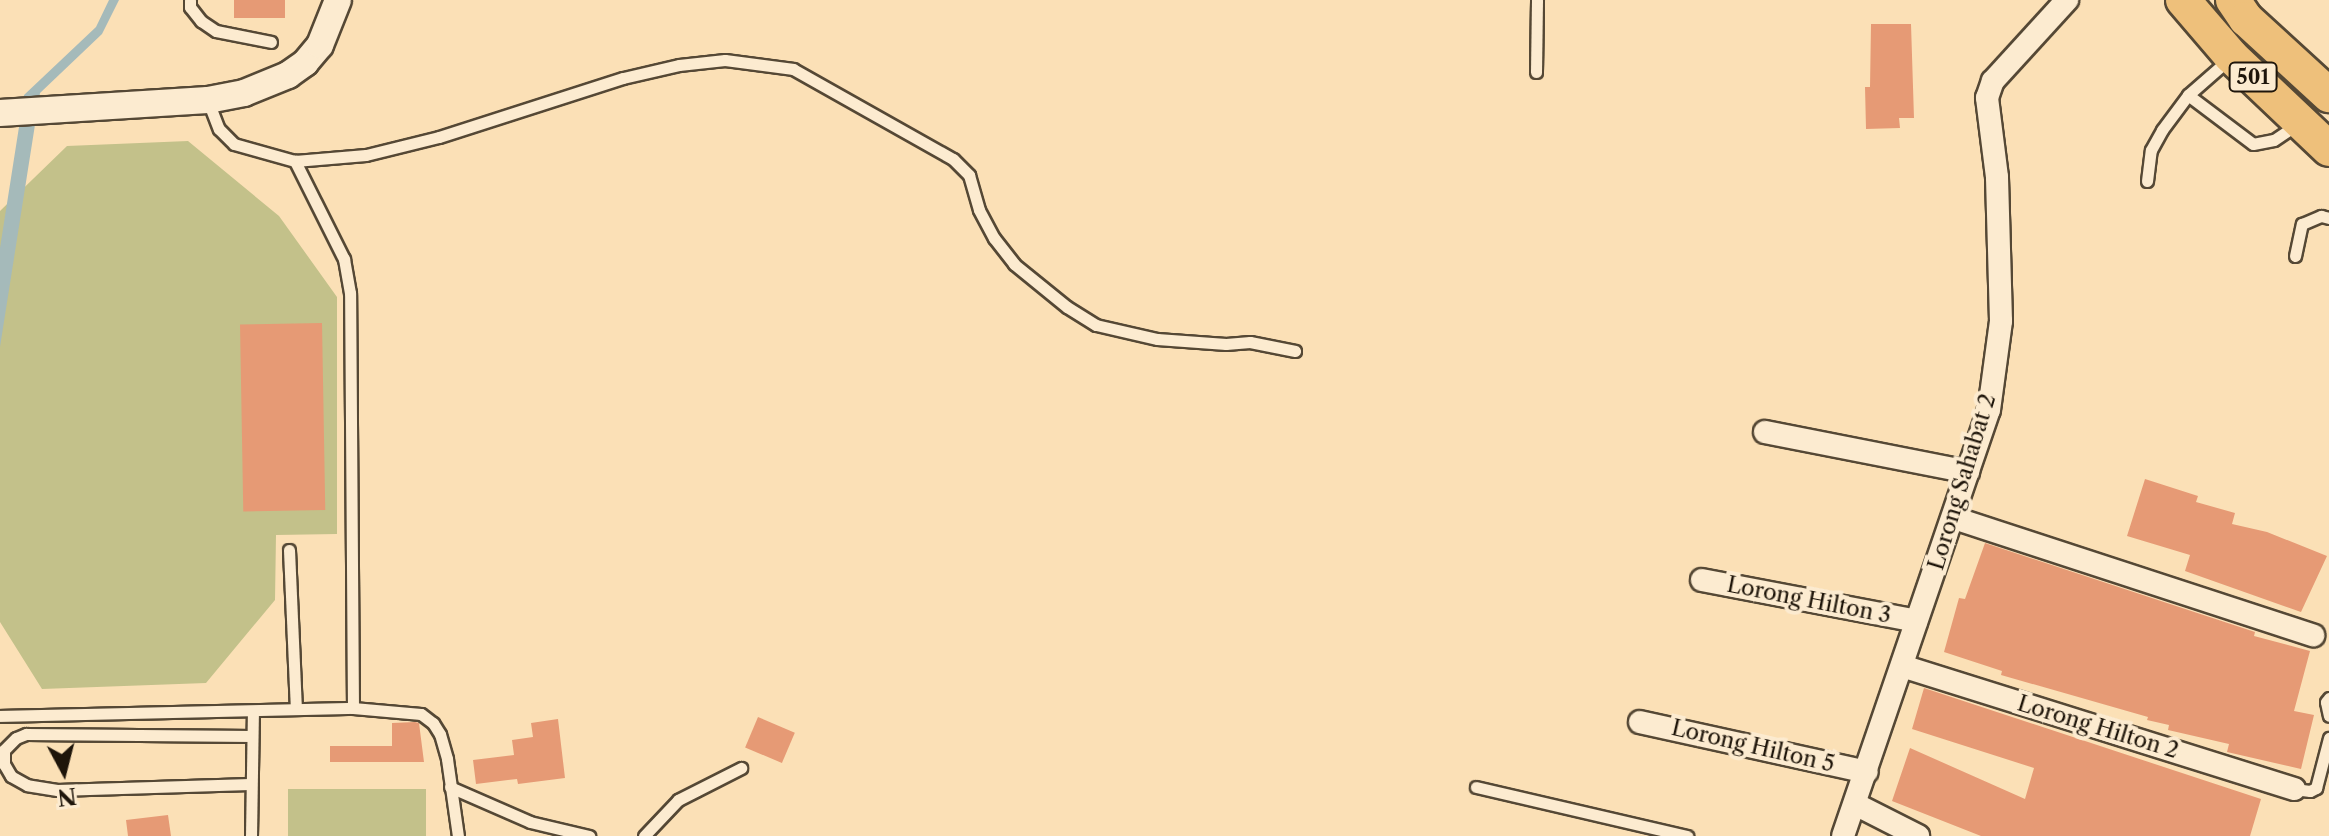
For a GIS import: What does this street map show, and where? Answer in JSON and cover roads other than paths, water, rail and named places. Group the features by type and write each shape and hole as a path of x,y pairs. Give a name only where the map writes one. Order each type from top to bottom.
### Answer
{"main road":[{"name":"501","path":"2183,0 2231,56 2329,149"},
{"name":"501","path":"2233,0 2246,19 2329,95"}],"street":[{"path":"0,113 208,100 269,84 305,63 320,45 338,0"},
{"name":"Lorong Sahabat 2","path":"1843,836 1989,410 2001,321 1997,177 1987,98 1993,81 2067,0"},
{"path":"1765,432 1968,472"},
{"path":"1954,518 2313,635"},
{"name":"Lorong Hilton 3","path":"1702,580 1916,621"},
{"name":"Lorong Hilton 2","path":"1902,666 2294,789"},
{"name":"Lorong Hilton 5","path":"1640,722 1867,772"},
{"path":"1855,804 1918,836"}],"lane":[{"path":"190,0 190,7 201,21 216,31 271,42"},
{"path":"1536,72 1537,0"},
{"path":"2147,181 2151,150 2188,95 2231,56"},
{"path":"208,100 219,129 234,144 295,161 366,155 439,137 653,70 725,60 793,69 953,159 969,175 979,210 1014,264 1049,294 1096,325 1157,339 1226,344 1250,342 1295,351"},
{"path":"2188,95 2253,144 2274,140 2299,123"},
{"path":"295,161 344,259 350,293 353,708"},
{"path":"2295,256 2302,224 2321,216 2329,218"},
{"path":"289,550 296,709"},
{"path":"2329,698 2326,702 2329,716"},
{"path":"0,716 353,708 421,714 433,723 440,734 458,836"},
{"path":"251,836 253,711"},
{"path":"250,784 57,790 27,785 11,776 4,764 4,750 16,738 26,734 252,736"},
{"path":"2294,789 2310,791 2316,788 2329,738"},
{"path":"644,836 678,800 741,768"},
{"path":"450,787 530,822 589,836"},
{"path":"1476,787 1687,836"}]}
